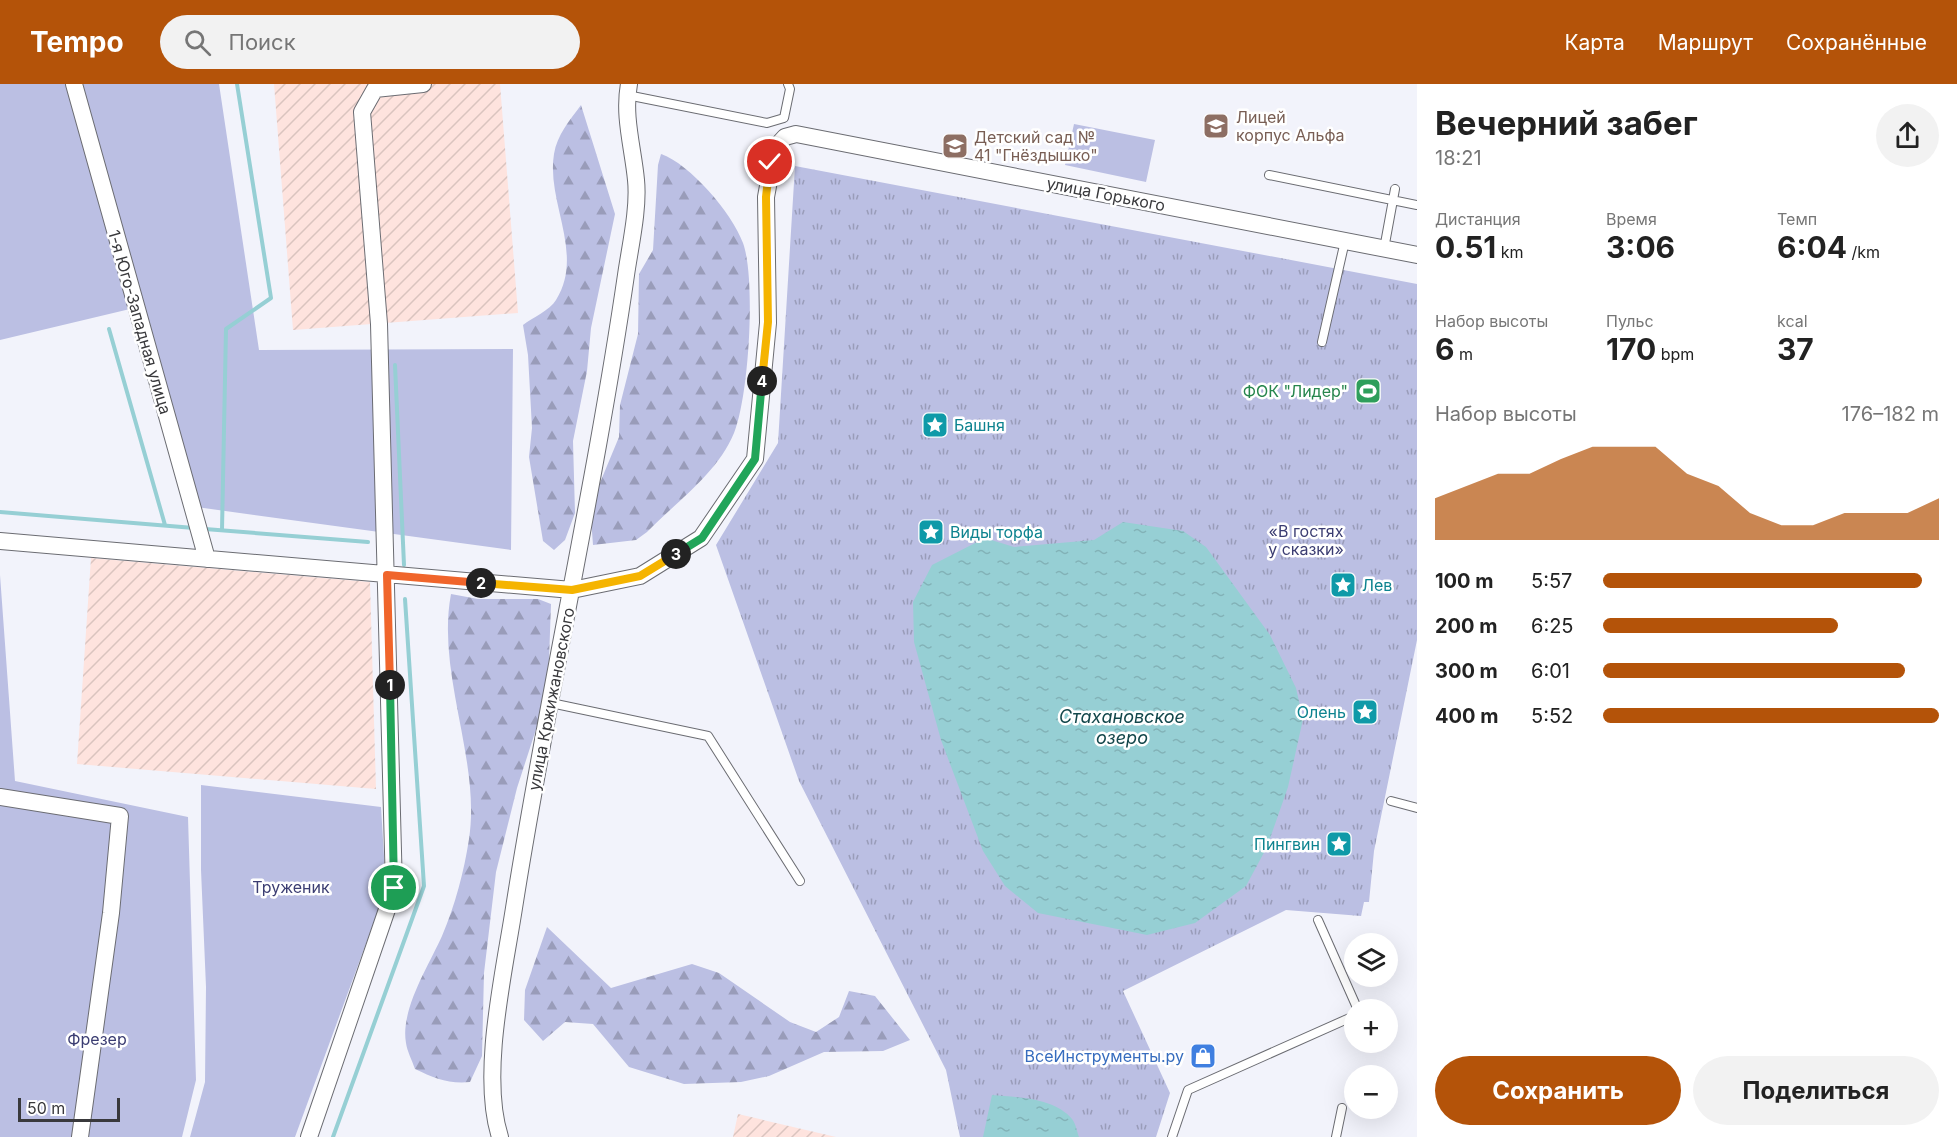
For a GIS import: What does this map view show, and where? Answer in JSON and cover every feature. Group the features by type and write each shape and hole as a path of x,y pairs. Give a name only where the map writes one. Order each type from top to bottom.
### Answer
{"street":[{"name":"1-я Юго-Западная улица","path":"74,84 207,559"},
{"path":"309,1137 394,888 379,324 362,112 375,89 423,84"},
{"name":"улица Кржижановского","path":"500,1137 494,1078 498,1017 521,861 572,590 630,247 636,183 627,124 628,90"},
{"name":"улица Горького","path":"572,590 640,576 702,538 755,459 768,322 766,197 775,148 790,136 1417,255"},
{"path":"0,541 572,590"},
{"path":"0,797 120,816 111,913 80,1137"}],"lane":[{"path":"628,90 767,123 784,118 790,89 788,84"},
{"path":"1269,175 1417,205"},
{"path":"1384,249 1395,189"},
{"path":"1322,342 1345,241"},
{"path":"551,703 708,736 800,881"},
{"path":"1391,801 1417,808"},
{"path":"1318,920 1353,999"},
{"path":"1172,1137 1188,1090 1344,1020"},
{"path":"1336,1137 1342,1108"}],"shaded area":[{"path":"274,84 500,84 518,313 293,330"},
{"path":"91,558 370,582 376,789 77,764"},
{"path":"738,1114 836,1137 733,1137"}],"green space":[{"path":"0,84 219,84 259,350 513,349 511,550 189,506 130,309 0,340"},
{"path":"581,105 615,214 591,328 587,371 573,441 575,513 565,540 554,550 543,541 529,457 532,428 528,355 523,325 553,304 564,282 567,265 566,246 555,191 554,154 561,134"},
{"path":"1074,124 1155,140 1146,182 1065,165"},
{"path":"661,154 684,168 709,191 730,218 743,243 747,260 750,309 744,393 734,433 727,448 707,474 636,540 593,545 591,518 597,490 619,437 620,405 638,334 639,274 653,250 658,165"},
{"name":"«В гостях у сказки»","path":"795,166 1417,284 1417,640 1374,851 1369,902 1364,902 1361,916 1286,910 1123,991 1170,1093 1156,1137 960,1137 946,1070 799,781 716,545 778,443"},
{"name":"Фрезер","path":"0,575 15,781 188,817 196,1080 182,1137 0,1137"},
{"path":"451,594 478,599 538,599 551,604 549,660 540,717 517,788 496,872 484,973 482,1056 470,1082 441,1080 415,1069 407,1046 405,1030 411,1002 451,912 462,876 469,839 471,809 469,779 449,655 448,624"},
{"name":"Труженик","path":"201,785 381,807 386,889 295,1137 190,1137 205,1082 206,987 201,870"},
{"path":"547,927 611,988 692,964 719,973 790,1022 816,1032 839,1017 849,991 875,996 910,1040 883,1051 824,1052 769,1076 741,1082 684,1084 629,1067 593,1024 565,1022 543,1041 524,1020 525,990"}],"water":[{"name":"Стахановское озеро","path":"1123,522 1183,531 1206,547 1270,635 1296,688 1303,719 1288,787 1267,847 1246,886 1195,923 1147,935 1038,913 1005,886 983,851 941,740 914,642 913,602 932,565 985,538 1014,547 1094,540"},
{"path":"992,1095 1035,1100 1056,1107 1072,1119 1079,1137 983,1137"}],"waterway":[{"path":"222,530 226,329 271,298 237,84"},
{"path":"109,329 165,525"},
{"path":"395,365 404,565"},
{"path":"0,512 194,528"},
{"path":"205,529 368,542"},
{"path":"333,1137 424,886 405,599"}],"place":[{"name":"Лицей корпус Альфа","path":"1216,126"},
{"name":"Детский сад № 41 \"Гнёздышко\"","path":"955,146"},
{"name":"ФОК \"Лидер\"","path":"1368,391"},
{"name":"Башня","path":"935,425"},
{"name":"Виды торфа","path":"931,532"},
{"name":"Лев","path":"1343,585"},
{"name":"Олень","path":"1365,712"},
{"name":"Пингвин","path":"1339,844"},
{"name":"ВсеИнструменты.ру","path":"1203,1056"}],"route":[{"path":"394,888 387,575 572,590 640,576 702,538 755,459 768,322 766,197 770,162"}]}
